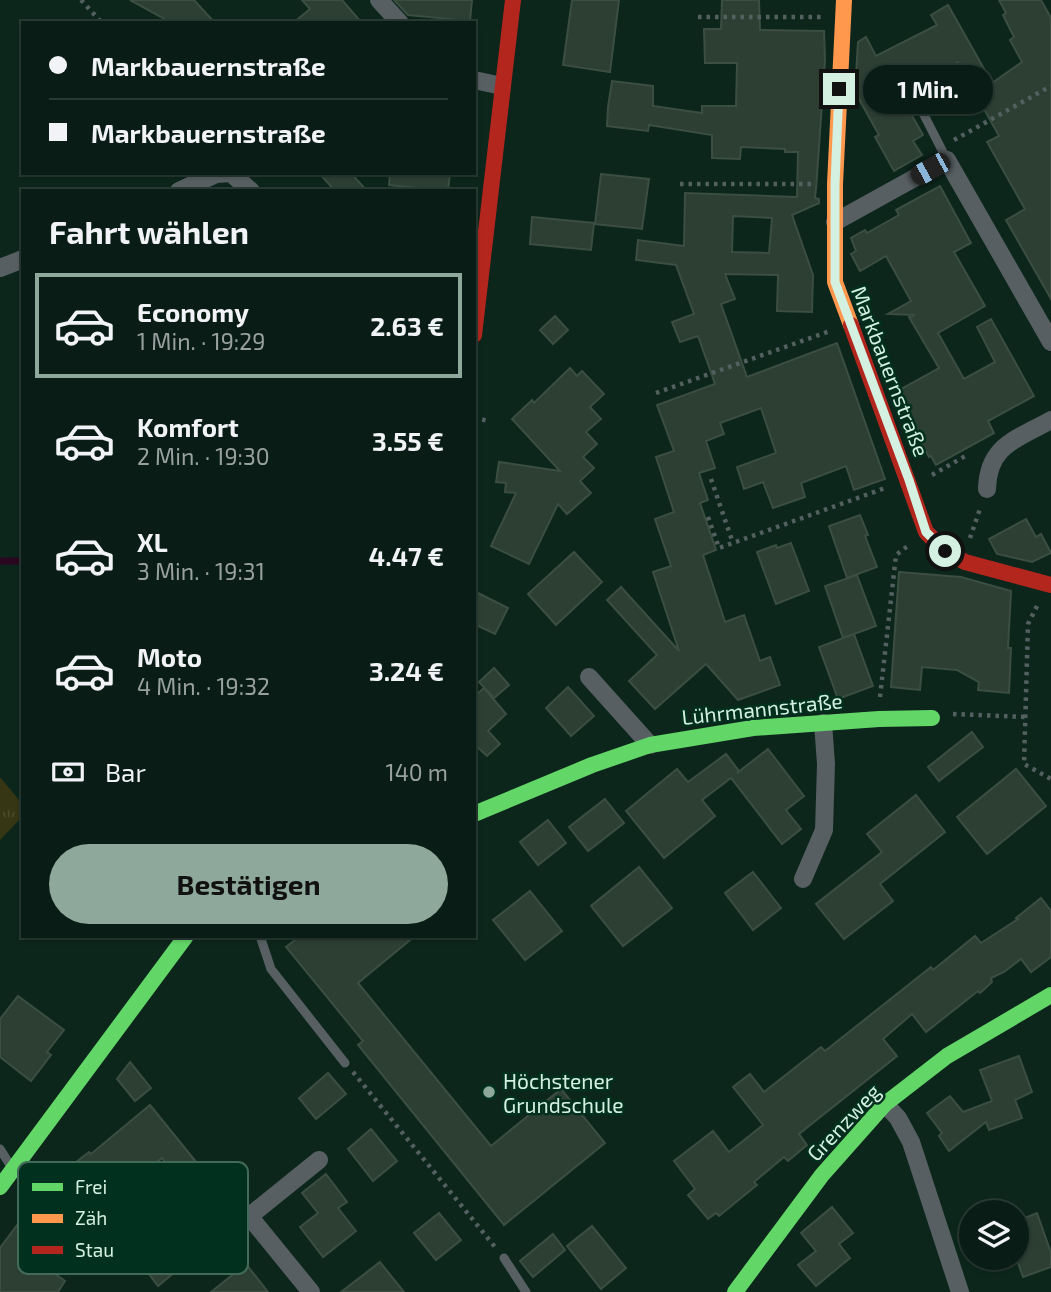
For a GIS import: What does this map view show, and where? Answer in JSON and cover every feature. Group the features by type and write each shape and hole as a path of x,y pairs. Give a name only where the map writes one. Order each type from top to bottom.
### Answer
{"street":[{"path":"379,0 398,21"},
{"path":"476,317 513,0"},
{"name":"Markbauernstraße","path":"845,0 835,184 835,282 926,532"},
{"path":"476,80 502,86"},
{"path":"835,222 944,154 1051,342"},
{"path":"183,189 214,175"},
{"path":"233,175 249,189"},
{"path":"0,268 21,260"},
{"path":"987,489 987,470 1002,446 1051,420"},
{"path":"926,532 945,551 965,562 1050,584"},
{"path":"589,677 650,745"},
{"name":"Lührmannstraße","path":"476,813 592,765 650,745 753,728 932,718"},
{"path":"803,879 824,830 826,764 823,723"},
{"path":"18,1162 186,938"},
{"name":"Grenzweg","path":"735,1292 822,1175 885,1104 947,1056 1051,995"},
{"path":"885,1104 898,1118 911,1142 960,1292"},
{"path":"311,1292 249,1216 319,1160"},
{"path":"0,1187 18,1162"}],"lane":[{"path":"922,111 944,154"},
{"path":"261,938 271,969 345,1063"},
{"path":"0,1149 13,1169"},
{"path":"504,1258 526,1292"}],"path":[{"path":"81,0 100,21"},
{"path":"698,17 843,17"},
{"path":"944,154 1051,86"},
{"path":"680,184 835,184"},
{"path":"656,393 850,323"},
{"path":"476,418 488,421"},
{"path":"928,478 967,455"},
{"path":"711,479 733,543"},
{"path":"708,517 719,548 909,480"},
{"path":"965,562 968,542 987,489"},
{"path":"879,719 896,555 926,532"},
{"path":"1050,584 1028,624 1024,764 1051,779"},
{"path":"932,718 941,714 1025,717"},
{"path":"345,1063 504,1258"}],"green space":[{"path":"0,777 21,803 21,818 0,840"}],"building":[{"path":"130,0 194,0 213,21 166,21"},
{"path":"302,0 342,0 360,21 295,21 310,9"},
{"path":"394,0 472,0 470,21 408,15"},
{"path":"572,0 619,0 610,72 563,65"},
{"path":"722,0 759,0 760,30 824,31 825,60 815,198 819,199 819,203 792,215 813,275 812,312 777,311 778,275 725,274 735,299 721,304 747,377 837,343 885,479 854,490 846,466 801,483 805,497 773,508 763,482 744,489 737,467 776,453 761,408 720,423 724,434 706,441 715,468 699,473 708,500 700,503 716,550 703,555 725,622 744,615 760,661 770,657 780,685 738,700 706,664 655,709 629,681 657,655 607,600 621,587 679,651 653,572 671,566 655,519 674,512 656,457 674,451 657,405 715,384 698,336 680,342 672,322 694,314 676,265 636,260 638,240 684,246 685,193 797,197 798,152 741,147 740,159 712,158 712,135 649,125 648,131 607,126 608,107 612,81 653,86 653,106 702,113 702,106 736,106 737,63 705,63 704,29 721,29","holes":["733,216 772,218 769,253 732,252"]},
{"path":"999,0 1041,0 1051,18 1051,299 1006,220 1025,209 987,142 999,136 958,62 899,93 923,135 913,141 922,155 894,171 875,137 879,135 855,92 858,42 866,37 876,56 937,25 931,15 948,5 992,83 1022,62 1010,40 1014,37"},
{"path":"601,174 649,179 642,229 595,224"},
{"path":"321,175 353,175 365,189 333,189"},
{"path":"390,175 450,175 448,189 389,185"},
{"path":"940,186 971,243 954,252 985,306 938,333 964,379 995,362 977,327 991,319 1034,396 988,421 994,433 936,465 894,393 939,368 909,317 915,315 888,314 911,301 886,256 860,271 851,254 856,251 851,238 865,230 867,233 899,215 896,210"},
{"path":"532,217 594,223 591,250 530,244"},
{"path":"555,316 568,330 553,344 540,330"},
{"path":"570,368 577,376 582,371 604,394 590,407 601,419 586,432 597,444 583,457 594,468 580,481 591,493 567,514 558,504 529,564 491,546 516,493 505,492 506,483 496,482 499,462 560,471 512,419 532,400 534,403"},
{"path":"860,515 877,567 847,578 829,526"},
{"path":"1026,519 1036,537 1041,534 1051,553 1032,562 997,554 989,539"},
{"path":"791,543 809,591 776,604 757,552"},
{"path":"574,552 602,582 556,625 528,594"},
{"path":"899,572 961,577 1011,591 1009,693 978,690 979,682 957,670 922,667 920,690 891,687"},
{"path":"857,575 876,626 843,638 825,586"},
{"path":"476,592 508,608 495,634 476,625"},
{"path":"854,634 873,686 838,699 819,647"},
{"path":"494,668 509,685 494,698 479,682"},
{"path":"568,687 594,716 571,736 546,708"},
{"path":"484,688 506,714 488,731 500,744 487,756 476,746 476,695"},
{"path":"972,732 983,747 939,781 928,767"},
{"path":"768,749 804,796 786,810 801,829 782,844 731,778 702,800 715,816 664,858 626,811 677,769 688,782 726,754 739,771 737,773"},
{"path":"1016,769 1046,806 987,854 957,817"},
{"path":"916,795 945,832 880,884 893,901 844,939 816,904 882,852 867,834"},
{"path":"605,799 624,823 588,851 569,827"},
{"path":"548,820 566,843 538,865 520,842"},
{"path":"639,867 672,908 623,946 591,906"},
{"path":"753,872 781,908 753,930 725,893"},
{"path":"530,891 562,931 525,960 493,920"},
{"path":"1041,898 1051,911 1051,957 1031,972 1021,959 991,978 992,982 980,993 978,991 926,1032 912,1014 883,1039 897,1056 799,1134 807,1145 788,1161 784,1157 754,1182 757,1185 719,1216 716,1213 708,1219 688,1195 695,1189 674,1161 713,1131 729,1152 763,1125 733,1087 750,1074 764,1092 821,1047 825,1051 931,967 933,970 975,936 981,943 1018,919 1016,918"},
{"path":"297,938 413,938 358,983 491,1146 561,1089 605,1143 504,1225 358,1045 363,1041 286,947"},
{"path":"18,996 64,1030 47,1052 51,1055 31,1081 0,1057 0,1019"},
{"path":"1019,1056 1032,1092 1015,1100 1022,1118 989,1130 986,1122 949,1151 939,1136 942,1133 927,1113 950,1096 963,1112 992,1101 980,1070"},
{"path":"130,1062 151,1088 135,1101 117,1079"},
{"path":"328,1073 346,1094 316,1119 299,1098"},
{"path":"150,1105 196,1162 165,1162 162,1158 157,1162 76,1162 89,1152 91,1154"},
{"path":"371,1129 397,1161 373,1181 348,1149"},
{"path":"326,1174 347,1202 338,1208 356,1231 323,1257 300,1227 318,1213 302,1193"},
{"path":"832,1207 853,1233 839,1244 850,1258 816,1286 798,1265 816,1251 801,1233"},
{"path":"439,1213 461,1240 436,1260 414,1233"},
{"path":"1037,1213 1051,1253 1051,1267 1023,1277 1021,1270 1029,1270 1029,1216"},
{"path":"18,1224 18,1274 55,1274 65,1281 58,1292 0,1292 0,1248"},
{"path":"592,1226 626,1268 601,1289 567,1246"},
{"path":"553,1234 565,1250 533,1277 520,1261"},
{"path":"380,1262 404,1292 341,1292"},
{"path":"248,1267 268,1292 211,1292 234,1274 248,1274"},
{"path":"149,1274 173,1274 158,1286"}],"waterway":[{"path":"0,561 21,561"}],"traffic: fast":[{"path":"476,813 592,765 650,745 753,728 932,718"},
{"path":"19,1162 185,938"},
{"path":"735,1292 822,1175 885,1104 947,1056 1051,995"},
{"path":"0,1187 18,1163"}],"traffic: slow":[{"path":"844,0 835,184 835,282 851,325"}],"traffic: jam":[{"path":"476,318 513,0"},
{"path":"851,325 926,532 945,551 965,562 1051,585"}],"place":[{"name":"Höchstener Grundschule","path":"489,1092"}],"route":[{"path":"839,89 835,282 926,532 945,551"}]}
